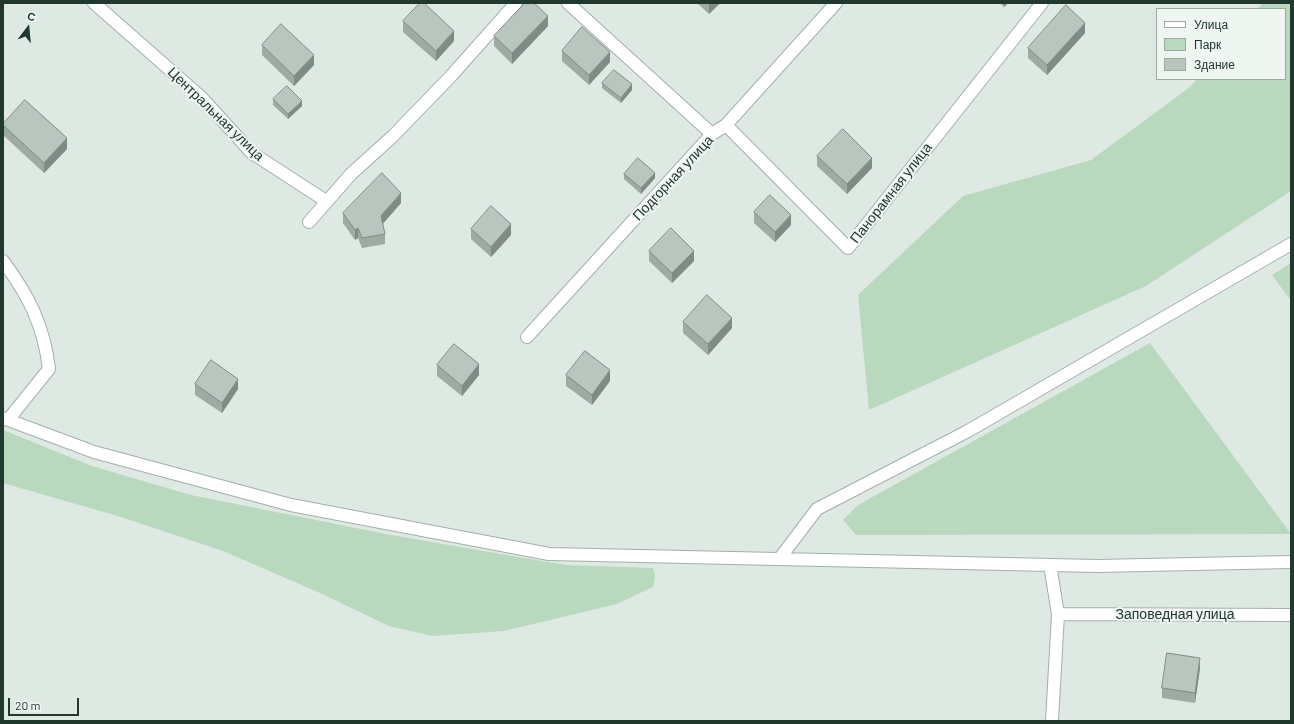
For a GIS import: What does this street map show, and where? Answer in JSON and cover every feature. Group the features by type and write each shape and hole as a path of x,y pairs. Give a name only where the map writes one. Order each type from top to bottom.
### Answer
{"street":[{"name":"Центральная улица","path":"94,3 202,98 252,153 326,201"},
{"path":"309,222 326,201 450,76 516,3"},
{"path":"568,3 712,134"},
{"name":"Подгорная улица","path":"527,337 712,134 726,125 836,3"},
{"name":"Панорамная улица","path":"726,125 848,248 1042,3"},
{"path":"780,558 817,509 968,431 1291,244"},
{"path":"3,261 20,284 39,320 47,346 50,369 6,419 94,452 291,505 549,554 1050,565 1291,562"},
{"path":"1050,565 1058,614 1052,721"},
{"name":"Заповедная улица","path":"1058,614 1291,615"}],"green space":[{"path":"1263,3 1291,3 1291,191 1146,286 869,410 858,295 963,196 1091,160 1190,87 1196,80 1286,80 1286,8 1258,8"},
{"path":"1291,263 1291,301 1272,275"},
{"path":"1150,343 1291,534 856,535 843,520 858,505"},
{"path":"3,430 92,466 191,495 386,534 566,565 653,568 655,575 654,584 653,587 617,604 504,631 432,636 389,626 320,593 223,551 121,517 3,483"}],"building":[{"path":"420,3 424,3 454,31 436,51 403,21"},
{"path":"525,3 534,3 548,16 512,53 494,36"},
{"path":"1066,5 1085,23 1047,65 1028,48"},
{"path":"281,24 314,55 294,76 262,45"},
{"path":"582,27 610,52 589,75 562,51"},
{"path":"614,70 632,84 621,98 602,83"},
{"path":"287,86 302,101 288,114 273,99"},
{"path":"25,100 67,138 44,163 3,125"},
{"path":"843,129 872,158 847,184 817,156"},
{"path":"638,158 655,173 641,188 624,174"},
{"path":"382,173 401,193 381,216 385,234 362,238 358,228 355,230 343,213"},
{"path":"770,195 791,215 775,232 754,212"},
{"path":"491,206 511,224 491,247 471,229"},
{"path":"671,228 694,251 672,273 649,251"},
{"path":"707,295 732,318 708,344 683,322"},
{"path":"454,344 479,364 462,386 437,365"},
{"path":"585,351 610,370 592,395 566,375"},
{"path":"211,360 238,379 222,403 195,384"},
{"path":"1167,653 1200,658 1195,693 1162,688"}]}
